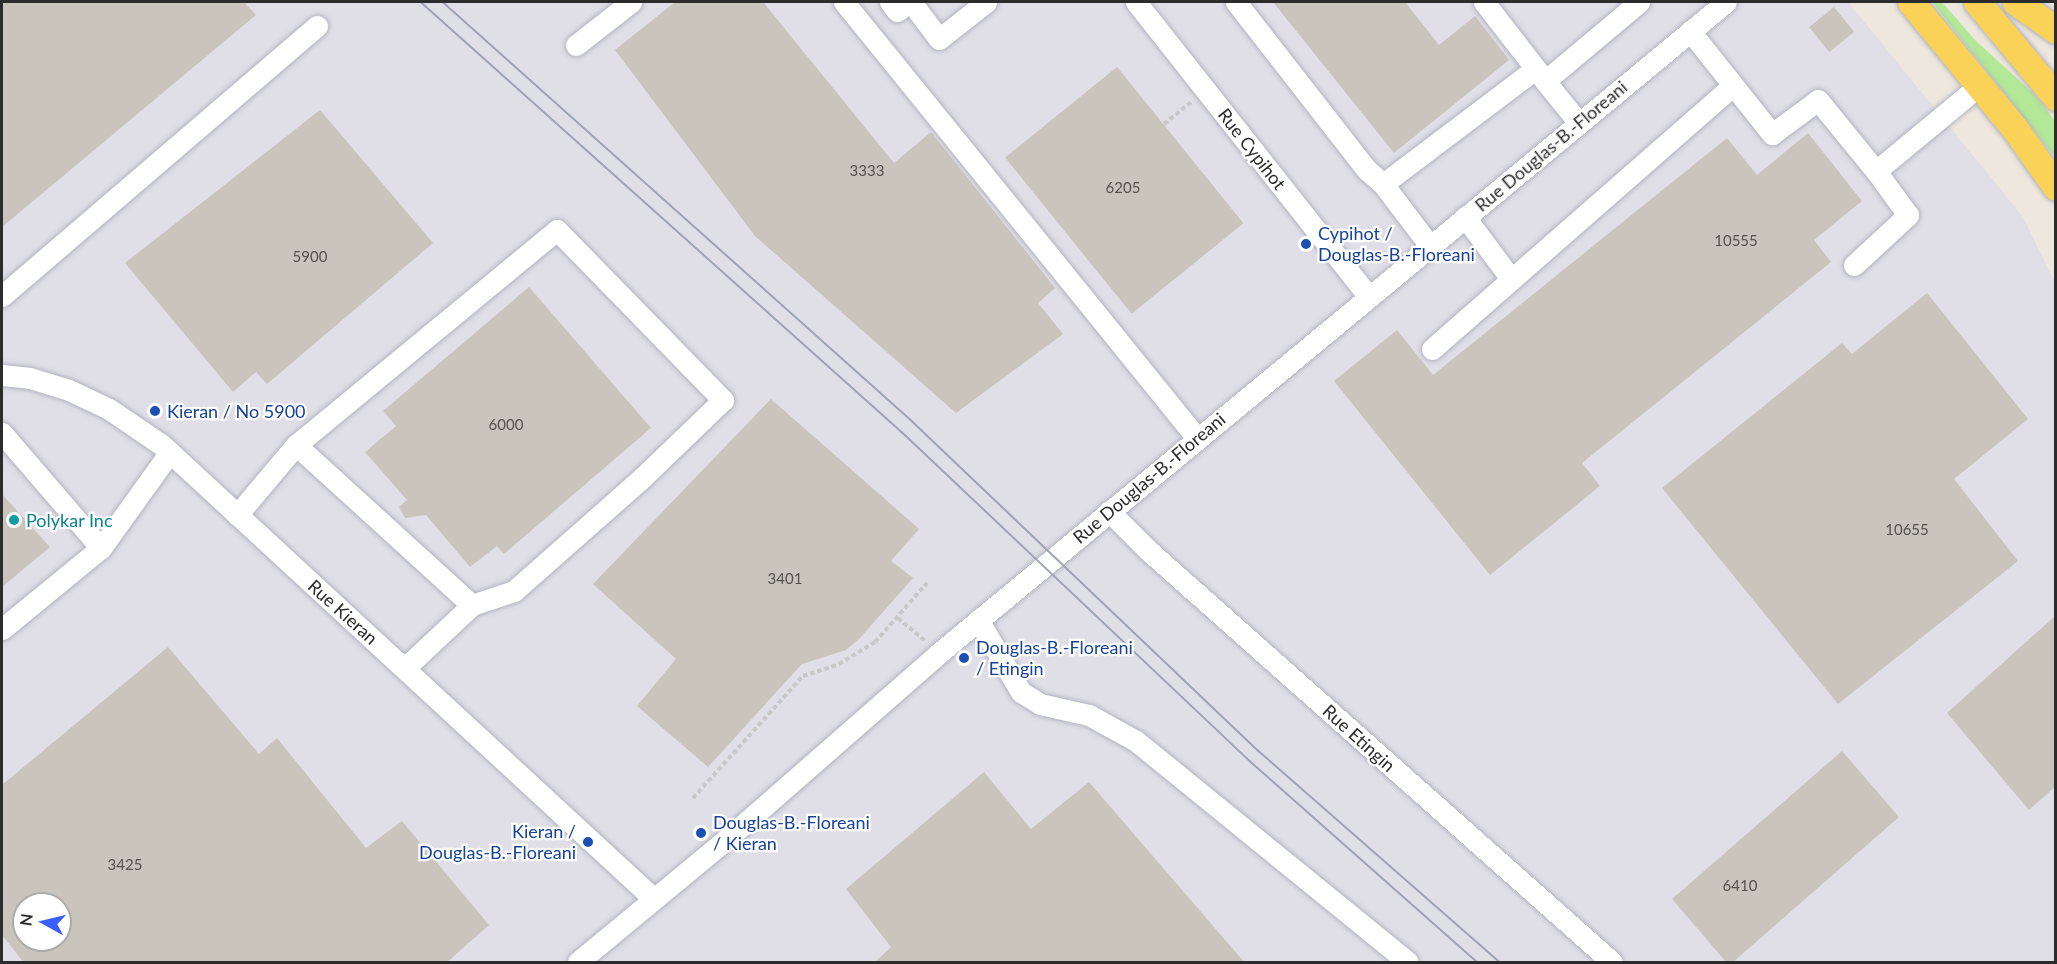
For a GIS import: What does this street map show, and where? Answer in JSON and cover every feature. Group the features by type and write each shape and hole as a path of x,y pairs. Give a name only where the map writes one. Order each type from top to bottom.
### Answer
{"main road":[{"path":"1911,2 2034,154 2055,187"},
{"path":"1977,2 2055,97"},
{"path":"2016,2 2055,30"}],"street":[{"path":"576,45 631,2"},
{"path":"844,2 1070,277 1197,438"},
{"path":"890,2 897,11 910,2 939,39 986,2"},
{"name":"Rue Cypihot","path":"1136,2 1368,296"},
{"path":"1236,2 1367,170 1383,184 1430,246"},
{"path":"1484,2 1579,123"},
{"path":"1383,184 1540,75 1639,2"},
{"name":"Rue Douglas-B.-Floreani","path":"578,963 978,620 1726,2"},
{"path":"2,296 317,26"},
{"path":"1690,31 1772,134 1818,100 1876,171 1908,215 1854,265"},
{"path":"1876,171 1980,85"},
{"path":"1432,349 1732,86"},
{"path":"1465,217 1511,279"},
{"path":"237,515 296,445 557,230 723,400 642,478 514,591 472,605 405,668"},
{"name":"Rue Kieran","path":"2,375 30,378 69,390 109,409 170,452 654,899"},
{"path":"2,433 101,548"},
{"path":"296,445 472,605"},
{"path":"2,629 101,548 170,452"},
{"name":"Rue Etingin","path":"1109,511 1149,551 1612,963"},
{"path":"978,620 1021,692 1040,704 1089,715 1136,741 1408,963"}],"path":[{"path":"1164,124 1193,100"},
{"path":"693,798 803,676 839,664 875,642 927,583"},
{"path":"898,618 939,653"}],"shaded area":[{"path":"2,2 1848,2 2023,217 2055,283 2055,962 2,962"}],"green space":[{"path":"1932,2 1942,2 1975,40 2035,95 2055,121 2055,157"}],"building":[{"path":"2,2 244,2 256,15 2,227"},
{"path":"675,2 763,2 894,163 931,132 1055,288 1038,303 1063,334 956,413 755,236 615,50"},
{"path":"1273,2 1405,2 1439,45 1475,16 1509,60 1394,153"},
{"path":"1834,7 1854,32 1829,52 1809,27"},
{"path":"1117,67 1243,223 1132,314 1005,158"},
{"path":"320,110 433,243 267,384 256,372 233,392 125,263"},
{"path":"1808,133 1862,201 1814,240 1831,262 1582,463 1600,486 1490,575 1334,381 1397,330 1433,375 1727,138 1757,175"},
{"path":"529,287 651,428 504,554 497,546 470,567 426,515 405,518 399,507 407,500 365,452 396,426 383,411"},
{"path":"1927,293 2028,419 1954,479 2018,561 1838,704 1662,488 1842,343 1852,354"},
{"path":"771,399 919,529 891,561 913,578 859,639 846,650 802,664 708,767 637,706 676,659 593,584"},
{"name":"Polykar Inc","path":"2,494 50,547 2,587"},
{"path":"2055,616 2055,787 2029,810 1947,713"},
{"path":"168,647 259,754 277,738 366,848 402,821 489,925 446,963 24,963 15,952 72,952 72,892 12,892 12,948 2,935 2,785"},
{"path":"1842,751 1899,817 1732,963 1727,963 1672,899"},
{"path":"984,772 1031,829 1089,782 1245,963 874,963 891,947 846,889"}],"tram line":[{"path":"421,2 902,432 1250,761 1477,962"},
{"path":"443,2 912,421 1260,752 1500,962"}],"place":[{"name":"Cypihot / Douglas-B.-Floreani","path":"1306,244"},
{"name":"Kieran / No 5900","path":"155,411"},
{"name":"Polykar Inc","path":"14,520"},
{"name":"Douglas-B.-Floreani / Etingin","path":"964,658"},
{"name":"Douglas-B.-Floreani / Kieran","path":"701,833"},
{"name":"Kieran / Douglas-B.-Floreani","path":"588,842"}]}
